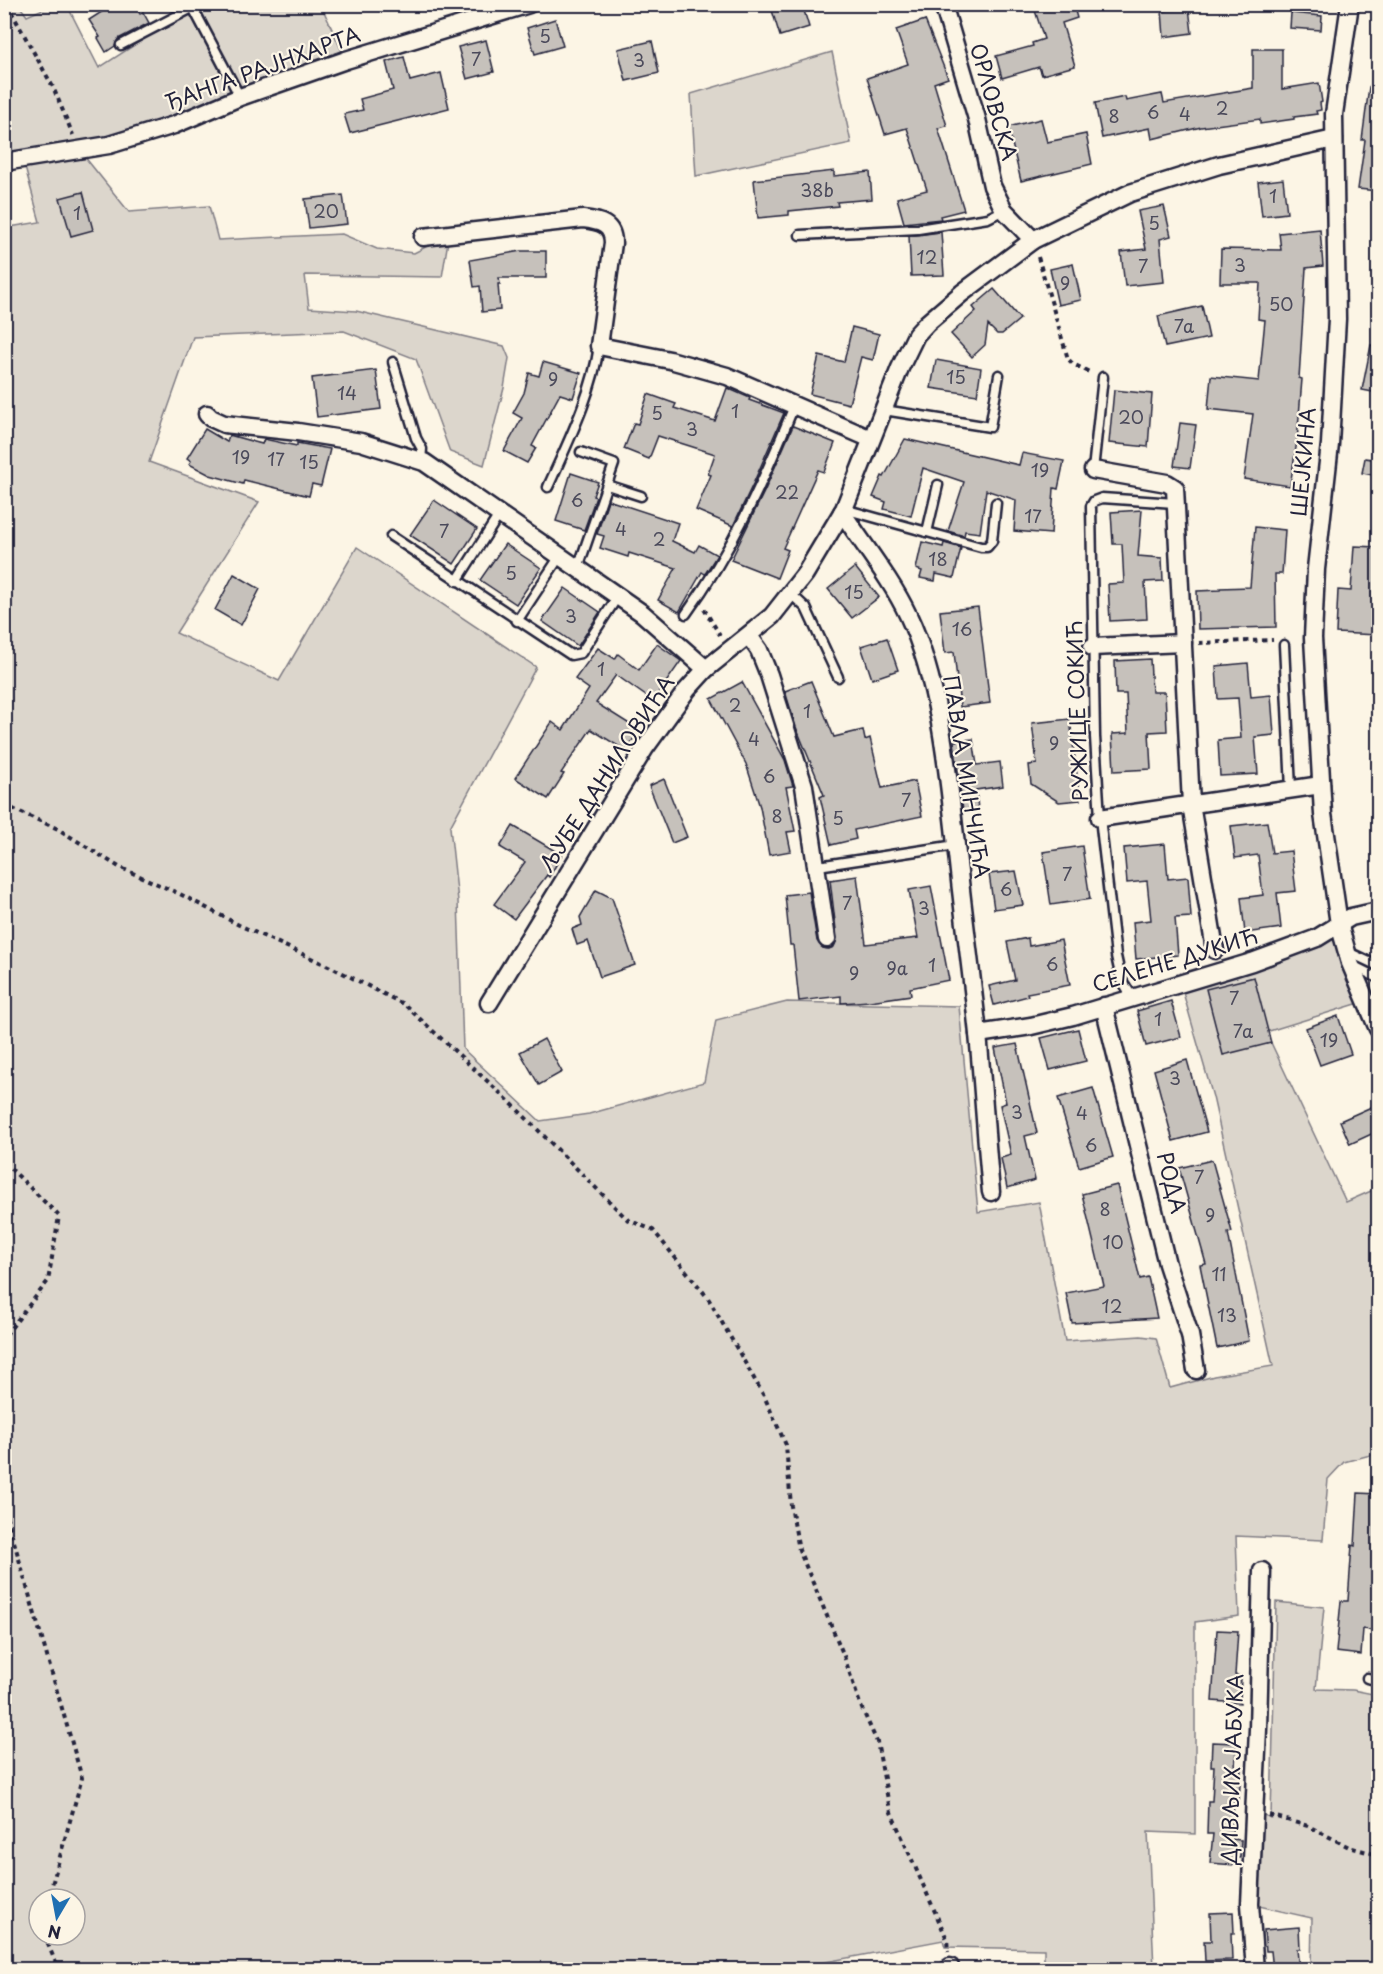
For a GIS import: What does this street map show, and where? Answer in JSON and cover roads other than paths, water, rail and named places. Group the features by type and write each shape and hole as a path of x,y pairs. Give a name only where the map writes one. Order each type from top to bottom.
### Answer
{"street":[{"name":"ЂАНГА РАЈНХАРТА","path":"4,162 110,145 174,125 240,98 346,60 529,4"},
{"name":"ОРЛОВСКА","path":"942,4 977,119 992,186 1004,210 1033,240"},
{"name":"ШЕЈКИНА","path":"1350,4 1337,92 1334,139 1337,319 1330,444 1313,610 1321,784 1339,924 1348,957 1378,1029"},
{"name":"ЉУБЕ ДАНИЛОВИЋА","path":"489,1003 645,748 687,690 706,669 772,616 791,594 843,511 900,368 916,335 927,323 962,293 1033,240 1130,193 1220,165 1334,139"},
{"path":"423,237 583,219 606,224 613,234 613,243 599,346 714,371 871,439"},
{"path":"207,414 224,424 333,436 422,461 618,596 667,633 706,669"},
{"path":"1093,470 1172,484 1175,488 1191,804 1215,950"},
{"name":"ПАВЛА МИНЧИЋА","path":"843,511 896,592 908,616 921,650 939,725 956,844 978,1034 991,1192"},
{"path":"749,636 759,650 769,675 804,786 818,866 827,939"},
{"path":"1092,647 1183,643"},
{"path":"1100,818 1321,784"},
{"name":"СЕЛЕНЕ ДУКИЋ","path":"978,1034 1031,1026 1133,998 1286,950 1317,938 1356,915 1378,911"},
{"name":"РОДА","path":"1104,1006 1167,1264 1190,1335 1196,1370"},
{"name":"ДИВЉИХ ЈАБУКА","path":"1255,1970 1250,1904 1262,1571"}],"lane":[{"path":"121,45 192,6 240,98"},
{"path":"800,235 918,229 988,218 1004,210"},
{"path":"548,487 591,380 599,346"},
{"path":"393,362 415,434 422,449 422,461"},
{"path":"884,410 990,427 999,375"},
{"path":"1093,470 1103,377"},
{"path":"686,614 731,544 765,477 794,406"},
{"path":"578,568 614,464 581,452"},
{"path":"607,485 641,496"},
{"path":"927,532 938,485"},
{"name":"РУЖИЦЕ СОКИЋ","path":"1133,998 1121,979 1116,956 1100,818 1092,647 1091,506 1094,501 1102,498 1175,503"},
{"path":"843,511 987,547 992,541 996,503"},
{"path":"457,581 499,515"},
{"path":"391,536 566,653 575,656 581,652 618,596"},
{"path":"517,621 560,556"},
{"path":"791,594 806,608 838,677"},
{"path":"1284,645 1291,789"},
{"path":"818,866 956,844"},
{"path":"1348,957 1378,966"},
{"path":"1348,957 1378,978"},
{"path":"1367,1678 1378,1680"}]}
